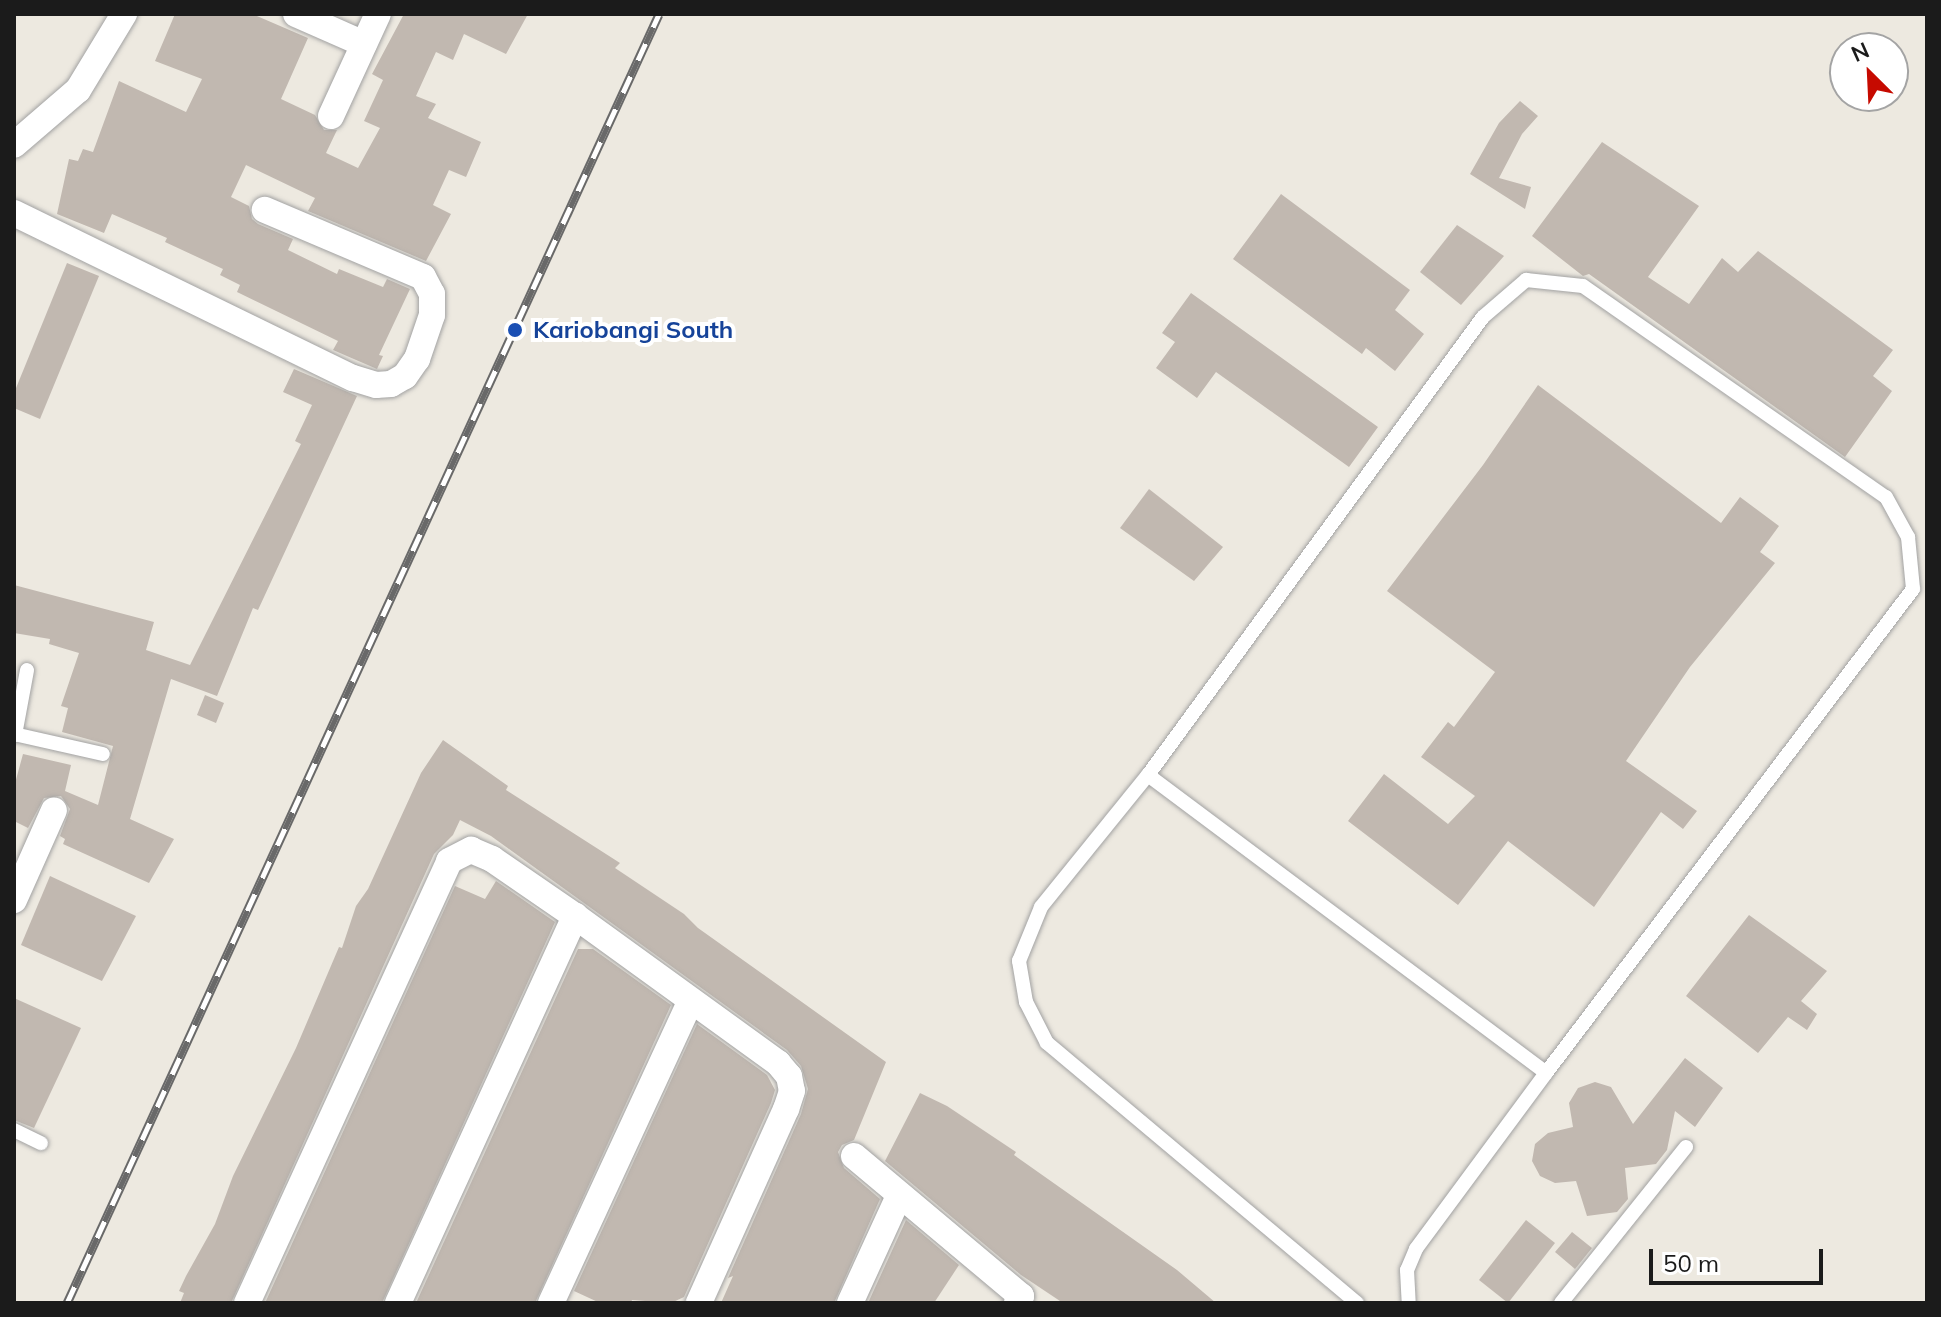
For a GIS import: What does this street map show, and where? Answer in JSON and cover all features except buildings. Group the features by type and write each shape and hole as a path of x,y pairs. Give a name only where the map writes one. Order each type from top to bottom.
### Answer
{"street":[{"path":"14,145 78,90 124,14"},
{"path":"296,14 364,44"},
{"path":"331,116 378,14"},
{"path":"14,213 353,378 376,385 391,384 405,376 417,359 432,315 432,294 423,277 265,210"},
{"path":"14,900 54,810"},
{"path":"247,1303 449,861 471,850 492,859 575,916 778,1063 789,1076 792,1091 699,1303"},
{"path":"398,1303 575,916"},
{"path":"551,1303 690,1002"},
{"path":"854,1156 1023,1301"},
{"path":"850,1303 899,1196"}],"lane":[{"path":"1357,1303 1047,1043 1026,1002 1019,961 1041,907 1148,775 1483,317 1526,280 1583,286 1886,497 1908,537 1913,589 1416,1249 1407,1270 1409,1303"},
{"path":"27,670 15,734 103,754"},
{"path":"1148,775 1546,1073"},
{"path":"14,1130 41,1143"},
{"path":"1561,1303 1686,1147"}],"railway":[{"path":"67,1303 659,14"}],"place":[{"name":"Kariobangi South","path":"515,330"}]}
